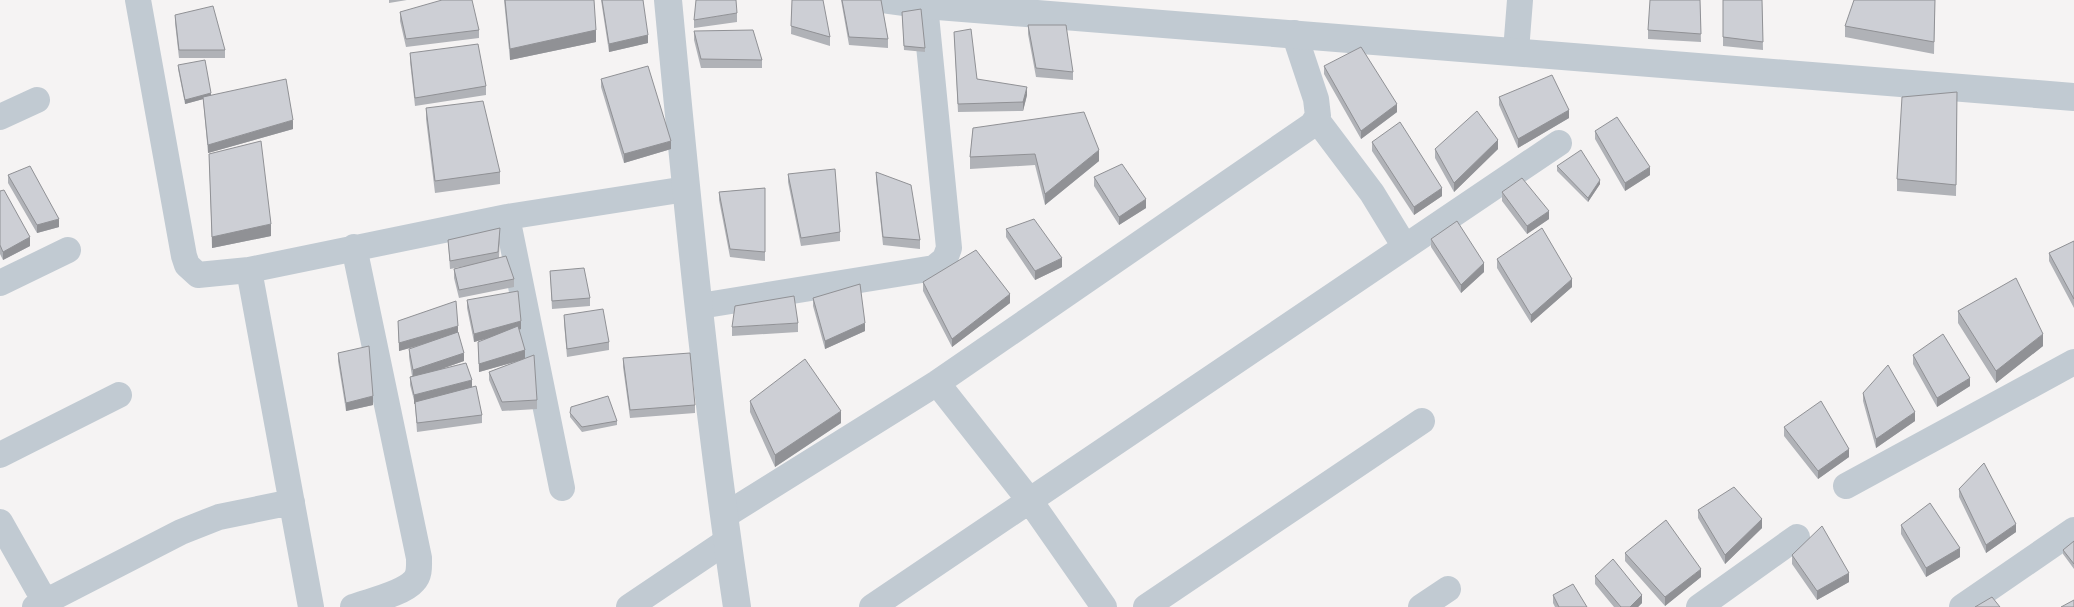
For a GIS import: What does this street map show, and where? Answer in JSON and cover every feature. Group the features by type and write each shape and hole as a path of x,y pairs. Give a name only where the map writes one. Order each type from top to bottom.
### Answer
{"street":[{"path":"138,0 187,265 198,274 249,270 507,217 686,189"},
{"path":"668,0 686,189 725,529 737,607"},
{"path":"888,0 925,5 1294,33 2074,97"},
{"path":"1516,52 1520,0"},
{"path":"700,306 934,268 946,259 949,248 925,5"},
{"path":"1294,33 1316,99 1317,120 1372,193 1406,247"},
{"path":"0,117 37,100"},
{"path":"629,607 725,529 1317,120"},
{"path":"872,607 1559,143"},
{"path":"507,217 562,488"},
{"path":"352,607 404,588 414,581 418,573 419,558 354,247"},
{"path":"0,283 68,250"},
{"path":"249,270 311,607"},
{"path":"1846,486 2074,362"},
{"path":"937,383 1030,501 1104,607"},
{"path":"0,455 119,395"},
{"path":"1146,607 1422,421"},
{"path":"0,522 43,605 181,532 219,517 292,502"},
{"path":"1962,607 2074,530"},
{"path":"1699,607 1797,537"},
{"path":"1421,607 1448,588"}],"building":[{"path":"442,0 472,0 479,30 406,39 400,12"},
{"path":"505,0 594,0 596,30 510,49"},
{"path":"602,0 643,0 648,35 609,44"},
{"path":"696,0 736,0 737,13 694,20"},
{"path":"792,0 823,0 830,37 791,26"},
{"path":"842,0 881,0 888,39 849,37"},
{"path":"1650,0 1700,0 1701,34 1648,30"},
{"path":"1723,0 1762,0 1763,42 1723,37"},
{"path":"1854,0 1935,0 1934,42 1845,26"},
{"path":"213,6 225,50 179,50 175,15"},
{"path":"921,9 925,48 904,46 902,12"},
{"path":"1028,25 1066,25 1073,72 1036,68"},
{"path":"971,29 977,79 1027,87 1023,102 958,104 954,32"},
{"path":"753,30 762,60 701,59 694,31"},
{"path":"478,44 486,86 415,98 410,53"},
{"path":"1361,47 1397,104 1361,131 1324,66"},
{"path":"205,60 211,93 185,100 178,65"},
{"path":"648,66 671,141 624,154 601,79"},
{"path":"1552,75 1569,110 1518,139 1499,97"},
{"path":"286,79 293,120 208,145 203,97"},
{"path":"1957,92 1956,185 1897,179 1902,97"},
{"path":"483,101 500,172 435,181 426,108"},
{"path":"1477,111 1498,140 1454,183 1435,149"},
{"path":"1084,112 1099,150 1045,194 1035,154 970,157 973,128"},
{"path":"1617,117 1650,167 1625,183 1595,131"},
{"path":"1400,122 1442,188 1414,207 1372,142"},
{"path":"261,141 271,224 212,237 209,154"},
{"path":"1581,150 1600,180 1588,198 1557,166"},
{"path":"1122,164 1146,199 1119,217 1094,177"},
{"path":"30,166 59,219 37,225 8,175"},
{"path":"835,169 840,232 801,238 788,174"},
{"path":"876,172 911,185 920,240 883,237"},
{"path":"1522,178 1549,211 1527,226 1502,192"},
{"path":"765,188 765,252 730,249 719,192"},
{"path":"4,190 30,237 3,252 0,245 0,191"},
{"path":"1034,219 1062,258 1035,271 1006,229"},
{"path":"1457,221 1484,263 1461,285 1431,239"},
{"path":"500,228 498,252 450,261 448,240"},
{"path":"1542,228 1572,279 1531,315 1497,259"},
{"path":"2074,241 2074,299 2049,253"},
{"path":"976,250 1010,294 952,339 923,282"},
{"path":"506,256 514,279 459,290 454,269"},
{"path":"584,268 590,298 552,301 550,271"},
{"path":"2016,278 2043,334 1996,371 1958,311"},
{"path":"860,284 865,323 825,341 813,298"},
{"path":"518,291 521,321 474,334 467,300"},
{"path":"794,296 798,323 732,327 735,306"},
{"path":"456,301 458,326 399,343 398,321"},
{"path":"603,309 609,342 567,349 564,315"},
{"path":"518,326 525,350 479,364 478,342"},
{"path":"458,332 464,353 413,370 409,349"},
{"path":"1943,334 1970,378 1937,398 1913,355"},
{"path":"369,346 373,396 346,403 338,353"},
{"path":"690,353 695,405 630,410 623,358"},
{"path":"534,355 537,400 502,402 489,372"},
{"path":"805,359 841,411 775,455 750,401"},
{"path":"466,363 472,380 414,395 410,377"},
{"path":"1888,365 1915,412 1876,439 1863,393"},
{"path":"476,386 482,415 417,423 415,402"},
{"path":"608,396 617,421 582,427 570,413 571,407"},
{"path":"1821,401 1849,449 1818,471 1784,427"},
{"path":"1984,463 2016,524 1986,545 1959,489"},
{"path":"1734,487 1762,519 1725,555 1698,510"},
{"path":"1930,503 1960,548 1926,568 1901,525"},
{"path":"1666,520 1701,569 1665,597 1625,553"},
{"path":"1822,526 1849,573 1817,591 1792,555"},
{"path":"2074,541 2074,564 2063,550"},
{"path":"1613,559 1642,595 1630,607 1621,607 1595,576"},
{"path":"1573,584 1587,607 1559,607 1553,595"},
{"path":"1992,597 2000,607 1975,607"},
{"path":"2074,600 2074,607 2061,607"}]}
